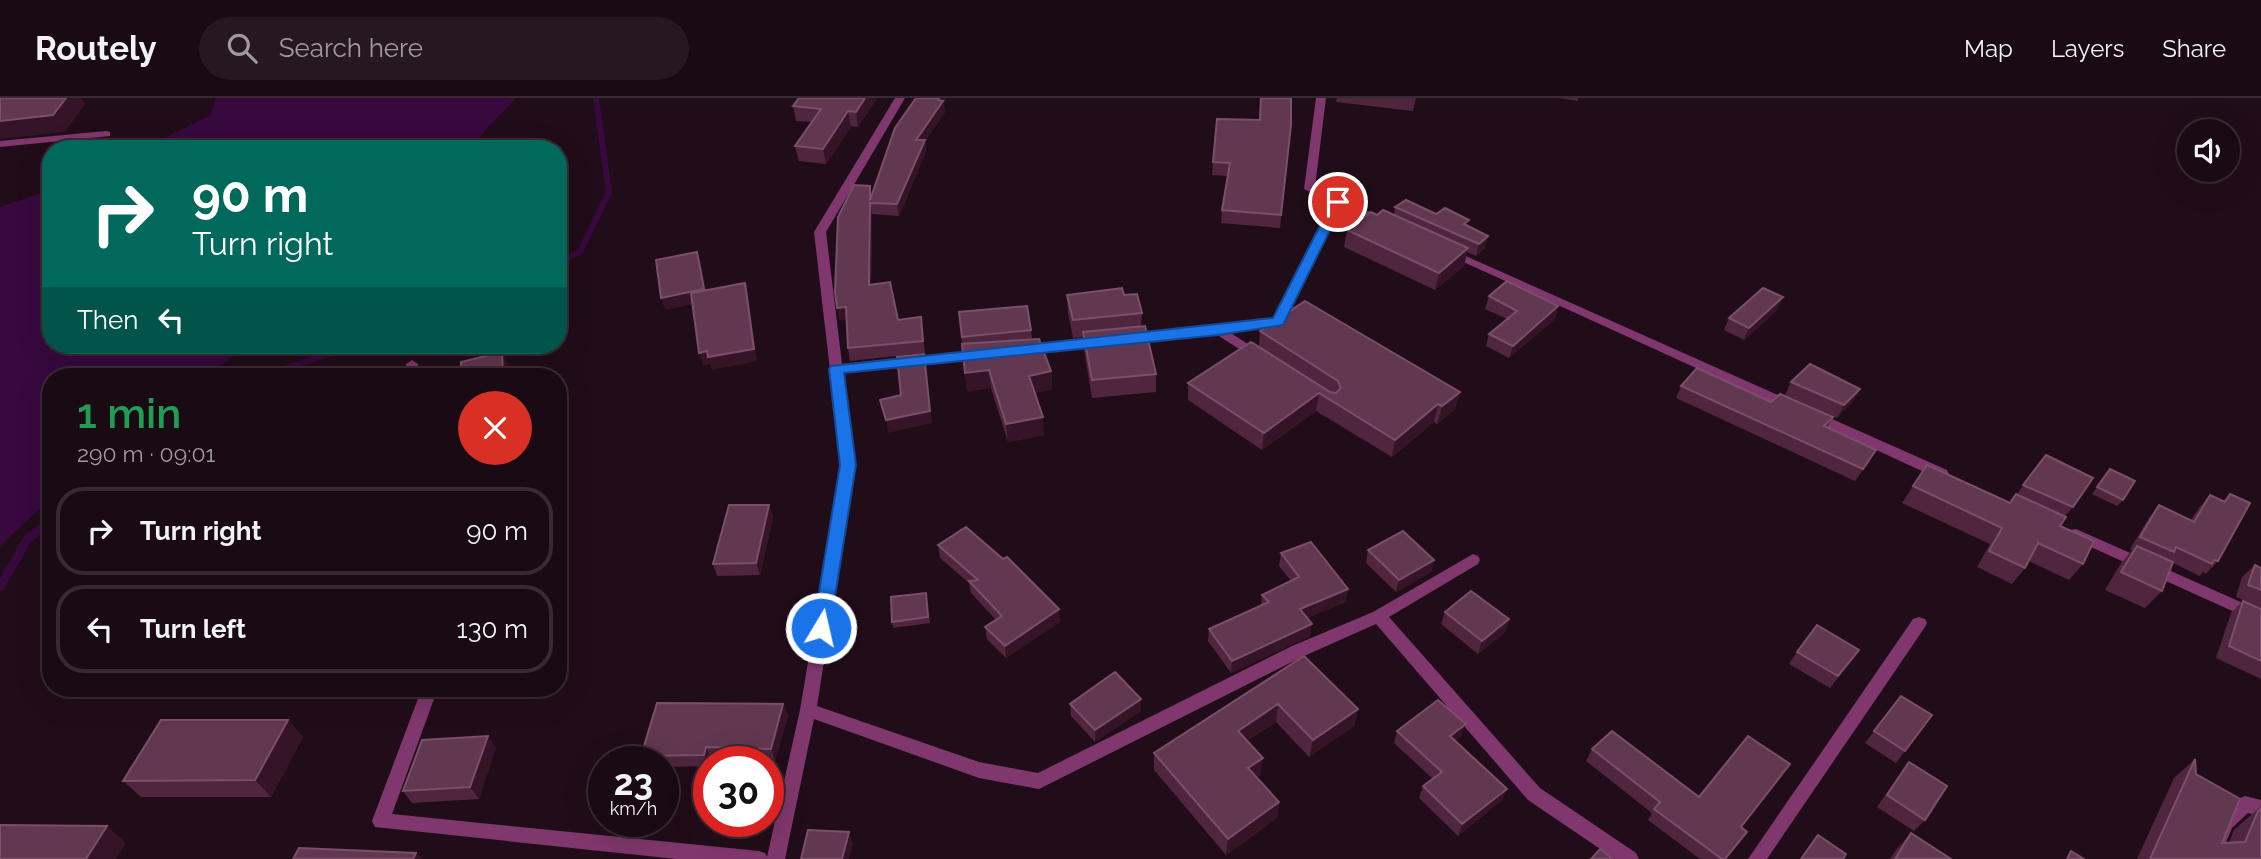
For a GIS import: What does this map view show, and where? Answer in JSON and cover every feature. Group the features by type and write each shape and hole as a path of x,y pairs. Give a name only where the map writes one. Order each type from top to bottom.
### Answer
{"street":[{"path":"776,859 808,710 848,465 820,232 900,98"},
{"path":"1321,98 1309,189 1401,230"},
{"path":"48,140 106,134"},
{"path":"0,145 42,141"},
{"path":"836,369 1218,330 1278,321 1338,202"},
{"path":"1439,247 1958,481"},
{"path":"2059,527 2261,618"},
{"path":"808,710 979,770 1039,781 1298,651 1378,616 1473,560"},
{"path":"1378,616 1534,794 1630,859"},
{"path":"1757,859 1919,623"},
{"path":"426,697 381,821 758,859"},
{"path":"2210,859 2224,823 2245,804 2261,808"}],"lane":[{"path":"1218,330 1263,360"}],"shaded area":[{"path":"216,98 516,98 476,140 160,140 211,115"},
{"path":"42,193 42,354 237,354 215,368 42,368 42,506 0,546 0,207"}],"building":[{"path":"0,98 66,98 53,115 0,121"},
{"path":"799,98 865,98 856,112 848,111 823,149 795,146 821,109 793,106"},
{"path":"916,98 939,98 938,100 943,101 916,140 925,140 897,204 870,203 869,285 890,282 898,320 921,317 923,341 848,348 846,307 837,308 835,292 838,217 854,185 870,186 870,200 895,128"},
{"path":"1261,98 1291,98 1291,125 1281,215 1222,210 1230,163 1213,162 1217,119 1260,120"},
{"path":"1406,200 1436,214 1445,208 1469,220 1464,224 1488,236 1479,244 1395,207"},
{"path":"1383,210 1468,248 1439,273 1347,230 1371,212 1377,215"},
{"path":"697,252 704,289 661,298 656,260"},
{"path":"1507,281 1558,306 1513,346 1489,334 1517,311 1489,296"},
{"path":"745,283 754,349 708,357 707,351 699,353 691,293"},
{"path":"1122,288 1124,295 1137,294 1142,313 1073,320 1067,295"},
{"path":"1763,288 1783,297 1749,328 1729,318"},
{"path":"1305,301 1460,392 1442,406 1438,404 1395,440 1319,393 1264,433 1188,383 1251,342 1330,392 1336,393 1341,388 1338,381 1260,331"},
{"path":"1027,306 1031,330 962,337 959,312"},
{"path":"1145,326 1156,374 1092,380 1083,332"},
{"path":"1039,339 1051,371 1029,376 1043,417 1006,424 989,370 965,373 962,344"},
{"path":"502,354 503,368 461,368 461,362"},
{"path":"924,354 930,411 886,420 880,400 901,395 897,357"},
{"path":"1810,364 1860,389 1844,405 1791,382"},
{"path":"1697,368 1771,402 1780,394 1833,417 1824,426 1876,450 1863,469 1681,386"},
{"path":"2046,455 2093,478 2073,507 2023,485"},
{"path":"1927,465 2010,503 2016,494 2066,517 2060,526 2094,541 2083,564 2038,543 2025,568 1989,551 2002,528 1913,486"},
{"path":"2110,469 2135,481 2123,500 2097,487"},
{"path":"2230,494 2250,503 2218,561 2214,560 2212,564 2176,547 2174,552 2140,537 2159,505 2194,522 2210,495 2225,502"},
{"path":"729,505 769,505 756,563 713,564"},
{"path":"966,527 1003,559 1007,557 1059,609 1005,646 985,627 1002,616 969,581 978,580 938,545"},
{"path":"1403,531 1434,560 1399,580 1368,550"},
{"path":"1311,542 1348,589 1300,609 1312,624 1232,661 1209,629 1269,602 1262,595 1299,577 1281,553"},
{"path":"2137,546 2173,562 2162,591 2121,572"},
{"path":"2255,565 2261,568 2261,590 2248,585"},
{"path":"1471,591 1509,619 1482,641 1445,612"},
{"path":"926,593 928,617 892,622 891,597"},
{"path":"2243,601 2261,609 2261,661 2229,646"},
{"path":"1817,625 1859,650 1838,676 1797,652"},
{"path":"1304,656 1358,709 1313,740 1278,704 1238,731 1263,758 1248,768 1279,802 1228,839 1154,753"},
{"path":"1115,672 1141,699 1095,730 1070,704"},
{"path":"1901,696 1932,715 1905,751 1874,731"},
{"path":"1438,700 1466,724 1450,736 1507,789 1462,824 1423,786 1442,772 1397,731"},
{"path":"657,703 783,704 772,746 693,746 693,755 679,755 679,746 644,746"},
{"path":"161,720 288,720 255,780 123,781"},
{"path":"1612,731 1699,797 1748,736 1790,764 1741,827 1747,832 1725,859 1722,859 1654,809 1660,802 1592,749"},
{"path":"488,736 470,787 403,791 422,740"},
{"path":"2195,759 2196,774 2240,799 2222,843 2245,842 2261,808 2261,859 2150,859"},
{"path":"1909,762 1947,786 1925,820 1887,795"},
{"path":"0,825 107,826 86,859 0,859"},
{"path":"808,830 849,832 842,859 801,859"},
{"path":"1911,833 1951,859 1895,859"},
{"path":"1818,835 1846,854 1843,859 1801,859"},
{"path":"299,848 416,853 413,859 293,859"},
{"path":"1600,849 1613,859 1591,859"},
{"path":"2071,851 2084,859 2067,859"}],"waterway":[{"path":"567,258 580,252 609,192 596,98"},
{"path":"286,368 329,354"},
{"path":"0,587 28,538 42,528"}],"route":[{"path":"821,628 848,465 836,369 1218,330 1278,321 1338,202"}]}
